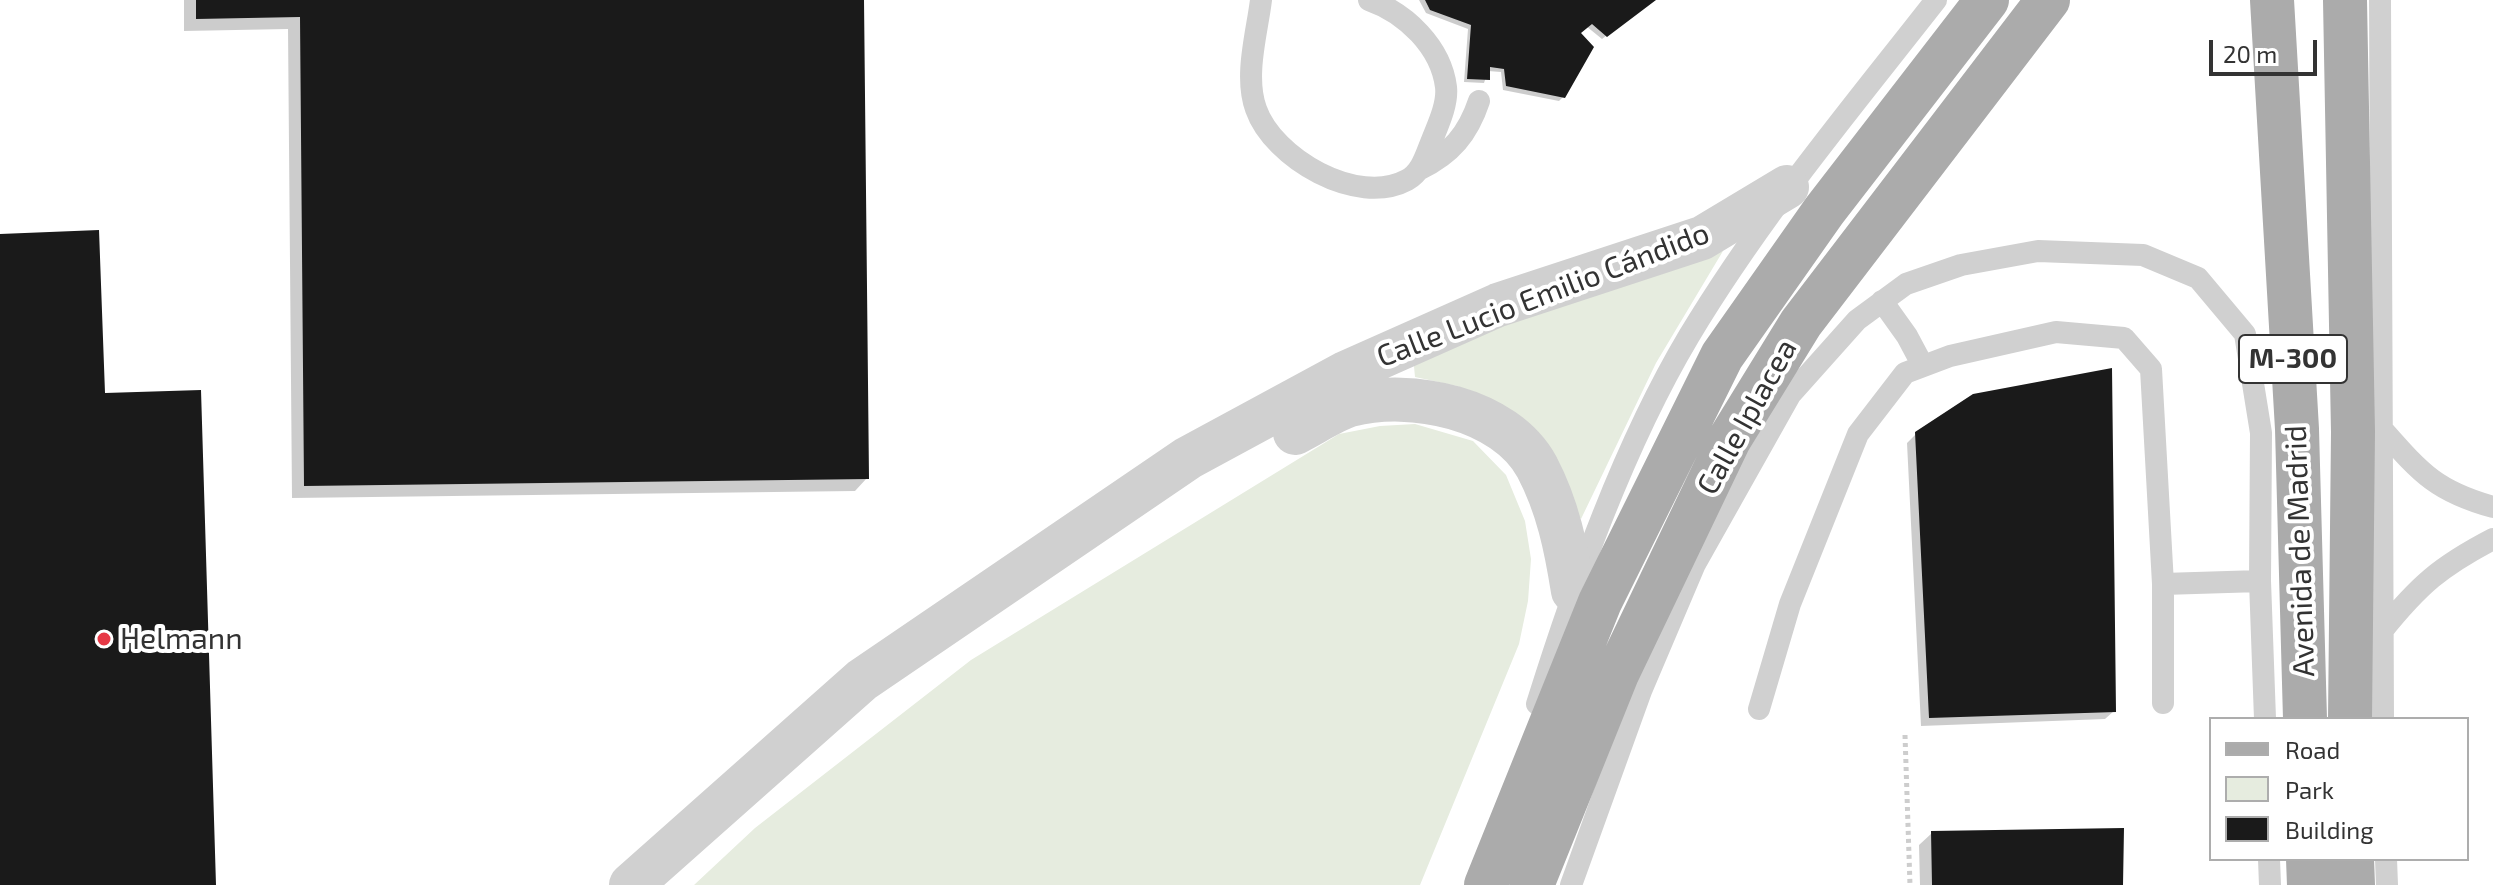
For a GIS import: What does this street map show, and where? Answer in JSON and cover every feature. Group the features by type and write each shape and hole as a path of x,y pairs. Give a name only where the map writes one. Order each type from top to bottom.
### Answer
{"main road":[{"name":"Calle Iplacea","path":"1484,885 1600,602 1722,356 1824,211 1987,0"},
{"name":"Calle Iplacea","path":"1532,885 1617,674 1729,440 1801,323 2048,0"},
{"name":"Avenida de Madrid","path":"2272,0 2297,429 2305,717"},
{"name":"Avenida de Madrid","path":"2345,0 2353,432 2350,717"},
{"path":"2308,861 2309,885"},
{"path":"2352,861 2353,885"}],"street":[{"name":"Calle Lucio Emilio Cándido","path":"631,885 862,680 1188,458 1345,373 1498,305 1702,238 1787,187"},
{"name":"Calle Lucio Emilio Cándido","path":"1012,579 1349,406 1388,400 1442,403 1496,424 1536,464 1563,531 1573,591"}],"lane":[{"path":"1261,0 1251,82 1256,110 1281,145 1316,174 1344,183 1380,186 1406,181 1420,169 1443,158 1458,143 1472,121 1479,101"},
{"path":"1369,0 1387,6 1415,26 1431,49 1446,87 1441,116 1420,169"},
{"path":"1484,885 1573,591 1636,444 1688,337 1787,187 1936,0"},
{"path":"2380,0 2383,717"},
{"path":"1571,885 1641,691 1695,564 1737,484 1790,395 1857,320 1906,284 1961,265 2038,251 2143,255 2198,278 2245,334 2261,433 2260,581 2265,717"},
{"path":"1882,301 1907,336 1923,366"},
{"path":"1759,709 1790,604 1858,434 1905,373 1950,356 2056,332 2124,338 2151,369 2163,584 2163,703"},
{"path":"2381,428 2416,468 2453,496 2493,507"},
{"path":"2382,631 2416,587 2455,558 2493,539"},
{"path":"2163,584 2260,581"},
{"path":"2269,861 2270,885"},
{"path":"2386,861 2387,885"}],"path":[{"path":"1905,735 1910,885"}],"green space":[{"path":"1723,251 1656,363 1581,519 1493,400 1457,386 1415,377 1413,356"},
{"path":"1415,424 1473,441 1506,475 1525,521 1531,559 1528,601 1519,644 1420,885 694,885 755,828 971,660 1339,434 1380,426"}],"building":[{"path":"196,0 864,0 869,479 304,486 300,17 196,19"},
{"path":"1425,0 1656,0 1607,37 1592,24 1581,33 1594,47 1565,98 1506,86 1504,69 1490,67 1490,80 1467,79 1471,25 1430,10"},
{"name":"Helmann","path":"99,230 105,393 201,390 216,885 0,885 0,234"},
{"path":"2112,368 2116,712 1929,718 1915,432 1973,394"},
{"path":"2124,828 2123,885 1932,885 1931,831"}],"place":[{"name":"Helmann","path":"104,639"}]}
